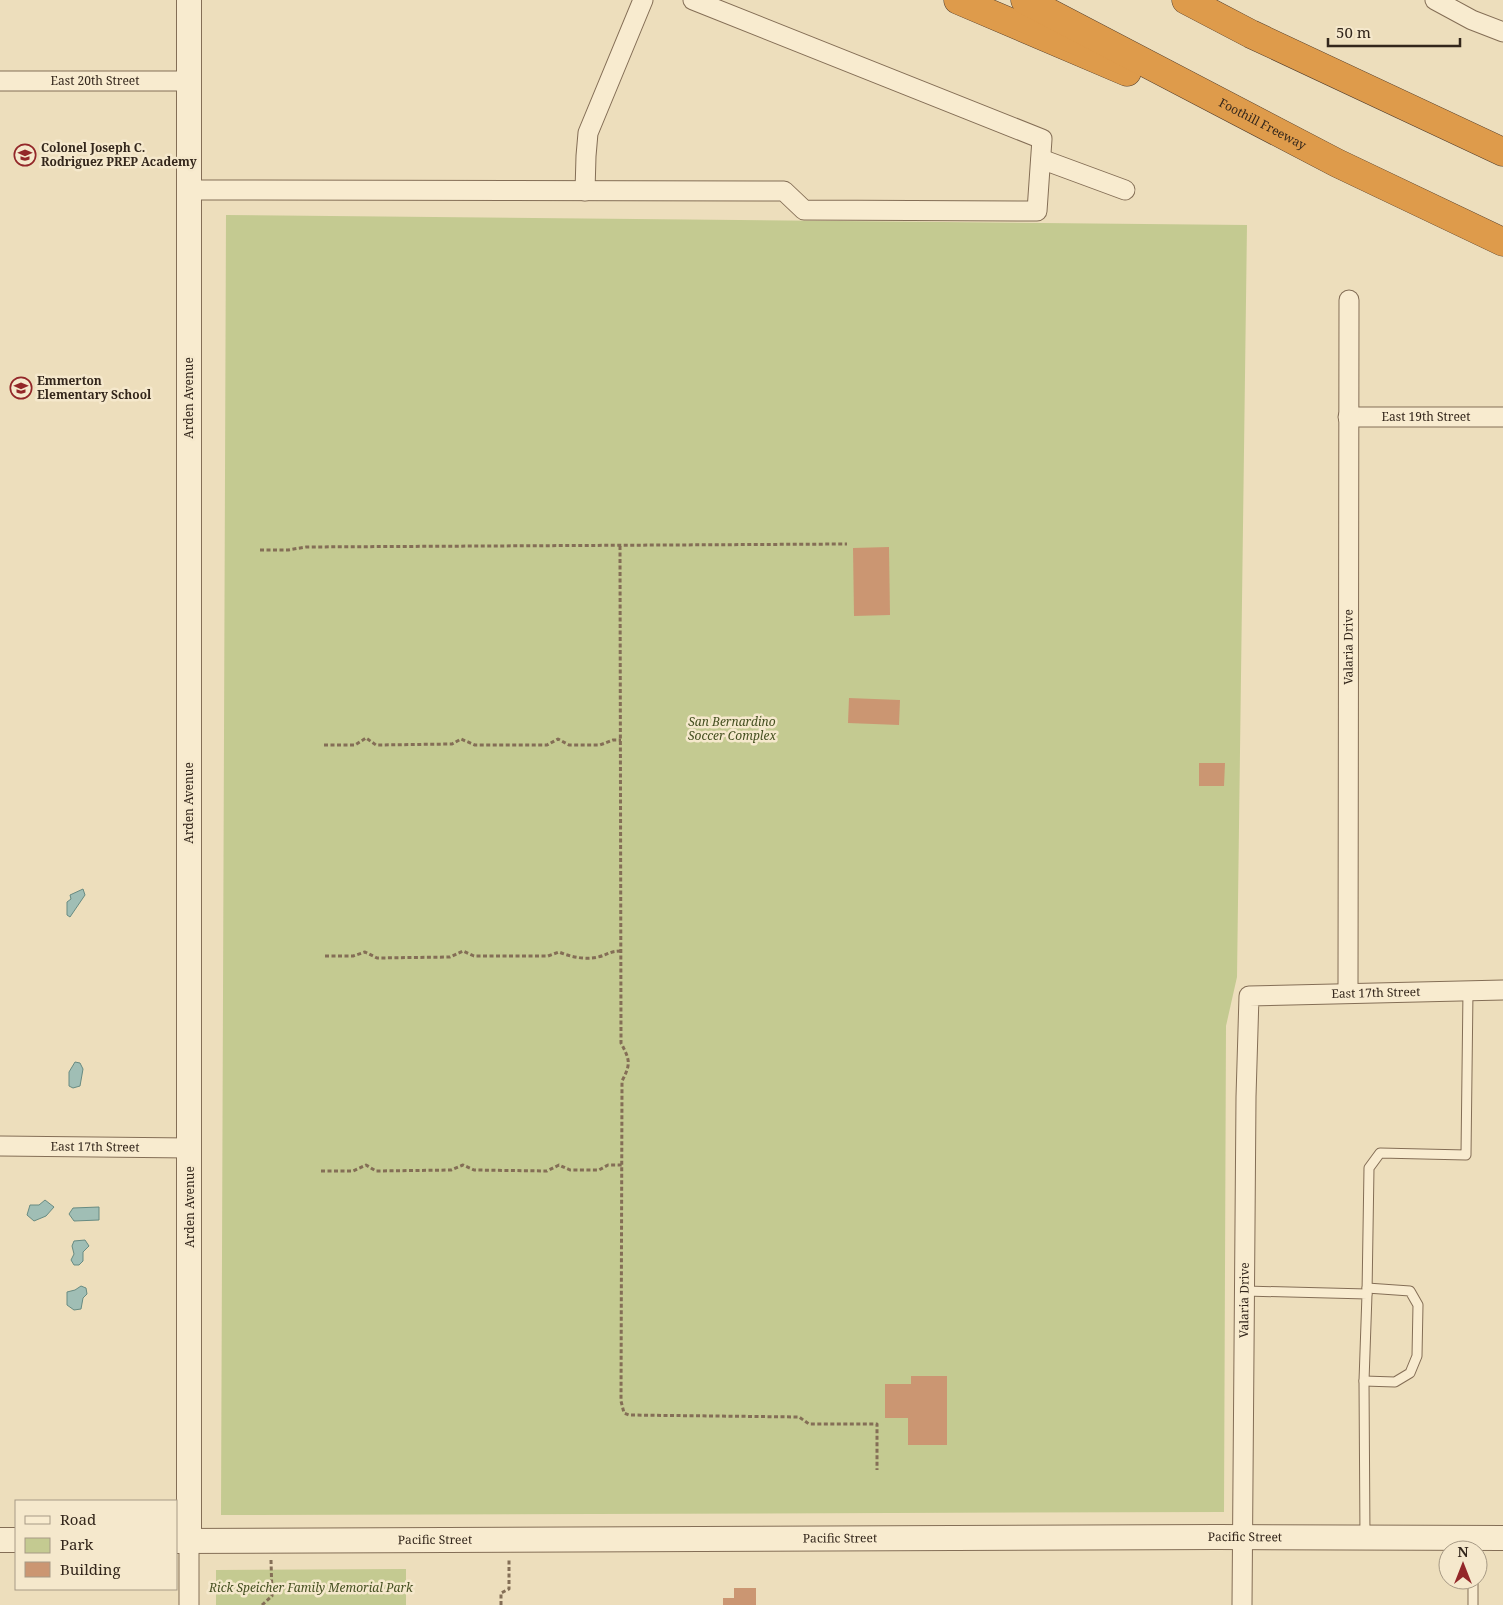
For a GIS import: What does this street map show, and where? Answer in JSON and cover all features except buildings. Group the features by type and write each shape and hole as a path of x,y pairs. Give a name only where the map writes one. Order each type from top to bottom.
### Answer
{"highway":[{"path":"958,0 1337,163"},
{"name":"Foothill Freeway","path":"1025,0 1337,163 1503,242"},
{"path":"1186,0 1251,34 1503,152"},
{"path":"1213,0 1251,34"}],"street":[{"name":"Arden Avenue","path":"188,0 190,1148 183,1541 189,1605"},
{"path":"585,191 588,133 643,0"},
{"path":"189,190 784,191 804,210 1037,211 1042,139 693,0"},
{"path":"1435,0 1472,20 1503,32"},
{"name":"East 20th Street","path":"0,81 189,81"},
{"path":"1041,159 1125,190"},
{"name":"Valaria Drive","path":"1348,993 1349,300"},
{"name":"East 19th Street","path":"1348,417 1503,417"},
{"name":"East 17th Street","path":"1250,996 1503,990"},
{"name":"Valaria Drive","path":"1242,1605 1246,1097 1250,996"},
{"name":"East 17th Street","path":"0,1146 190,1148"},
{"name":"Pacific Street","path":"183,1541 1365,1537 1438,1542"},
{"name":"Pacific Street","path":"1488,1541 1503,1538"},
{"path":"0,1540 15,1540"}],"lane":[{"path":"1365,1537 1364,1381 1369,1168 1380,1153 1466,1155 1468,991"},
{"path":"1245,1291 1410,1291 1418,1305 1417,1356 1410,1373 1395,1382 1364,1381"},
{"path":"1473,1590 1473,1605"}],"path":[{"path":"260,550 288,550 306,547 847,544"},
{"path":"620,546 621,1043 628,1058 629,1068 622,1081 621,1401 624,1413 629,1415 800,1417 810,1424 877,1424 877,1470"},
{"path":"324,744 355,744 366,738 376,745 452,744 461,739 475,744 547,744 558,739 568,745 600,745 613,740 621,740"},
{"path":"325,956 353,956 365,952 377,958 450,957 463,951 474,956 548,956 559,952 572,958 598,957 611,951 621,951"},
{"path":"322,1171 353,1171 366,1165 376,1171 451,1170 463,1165 474,1170 547,1171 559,1165 570,1170 599,1170 608,1165 622,1165"},
{"path":"501,1605 501,1593 509,1589 509,1539"},
{"path":"262,1605 272,1596 270,1540"}],"green space":[{"name":"San Bernardino Soccer Complex","path":"226,215 1247,225 1237,977 1226,1026 1224,1512 221,1515"},
{"name":"Rick Speicher Family Memorial Park","path":"406,1569 406,1605 216,1605 216,1570"}],"water":[{"path":"83,889 85,895 70,917 67,915 67,902 71,899 70,895"},
{"path":"75,1062 80,1063 83,1069 80,1086 73,1088 69,1086 69,1072"},
{"path":"45,1200 54,1207 46,1216 34,1221 27,1215 30,1205 39,1205"},
{"path":"99,1207 99,1220 74,1221 69,1214 73,1208"},
{"path":"85,1240 89,1246 83,1252 83,1261 79,1265 74,1265 71,1260 74,1254 72,1246 74,1241"},
{"path":"81,1286 86,1288 87,1294 83,1298 81,1309 74,1310 67,1305 67,1292"}],"place":[{"name":"Colonel Joseph C. Rodriguez PREP Academy","path":"25,155"},
{"name":"Emmerton Elementary School","path":"21,388"}]}
